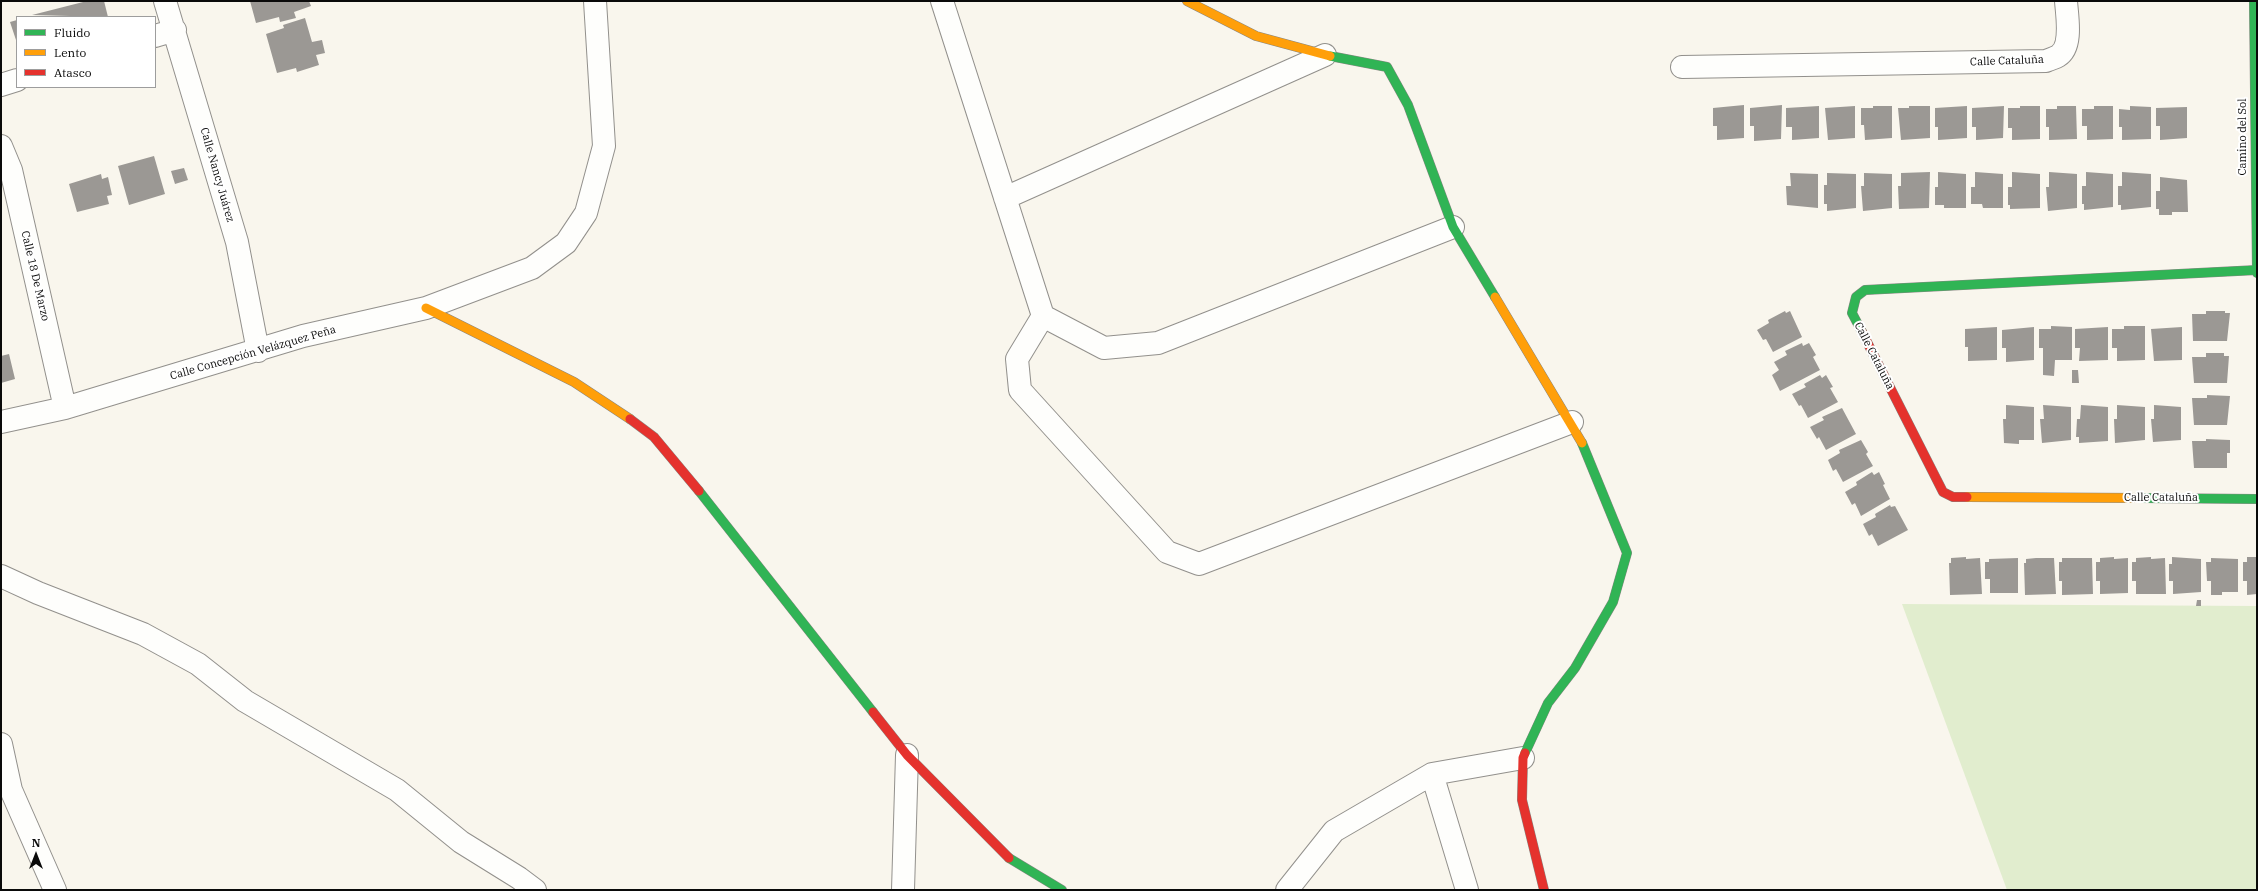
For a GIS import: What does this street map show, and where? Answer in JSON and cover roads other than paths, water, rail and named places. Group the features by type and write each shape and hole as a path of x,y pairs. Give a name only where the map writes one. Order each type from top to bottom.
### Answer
{"street":[{"name":"Calle Nancy Juárez","path":"165,1 165,33 237,242 258,351"},
{"name":"Calle Concepción Velázquez Peña","path":"1,422 65,408 258,351 303,336 426,308 532,268 566,243 586,213 604,146 595,1"},
{"path":"942,1 1043,316 1104,348 1158,343 1453,227"},
{"path":"1187,1 1256,36 1326,55 1387,67 1408,105 1453,227 1572,422 1587,451 1627,553 1613,602 1575,668 1548,703 1523,758 1522,800 1544,890"},
{"name":"Calle Cataluña","path":"1682,67 2046,61 2059,56 2064,49 2068,28 2066,1"},
{"name":"Camino del Sol","path":"2254,1 2256,37 2257,271"},
{"path":"1005,198 1326,55"},
{"path":"1,85 16,80"},
{"name":"Calle 18 De Marzo","path":"1,146 11,170 65,408"},
{"name":"Calle Cataluña","path":"2257,271 1865,290 1856,297 1852,314 1943,492 1953,497 2257,499"},
{"path":"426,308 574,382 622,413 654,437 716,512 907,755 1004,855 1062,890"},
{"path":"1043,316 1017,359 1020,390 1167,552 1199,564 1572,422"},
{"path":"1,576 38,593 143,634 198,664 245,702 397,790 461,842 519,878 534,890"},
{"path":"1,744 11,790 55,890"},
{"path":"903,890 907,755"},
{"path":"1288,890 1334,831 1432,774 1523,758"},
{"path":"1432,774 1467,890"}]}
